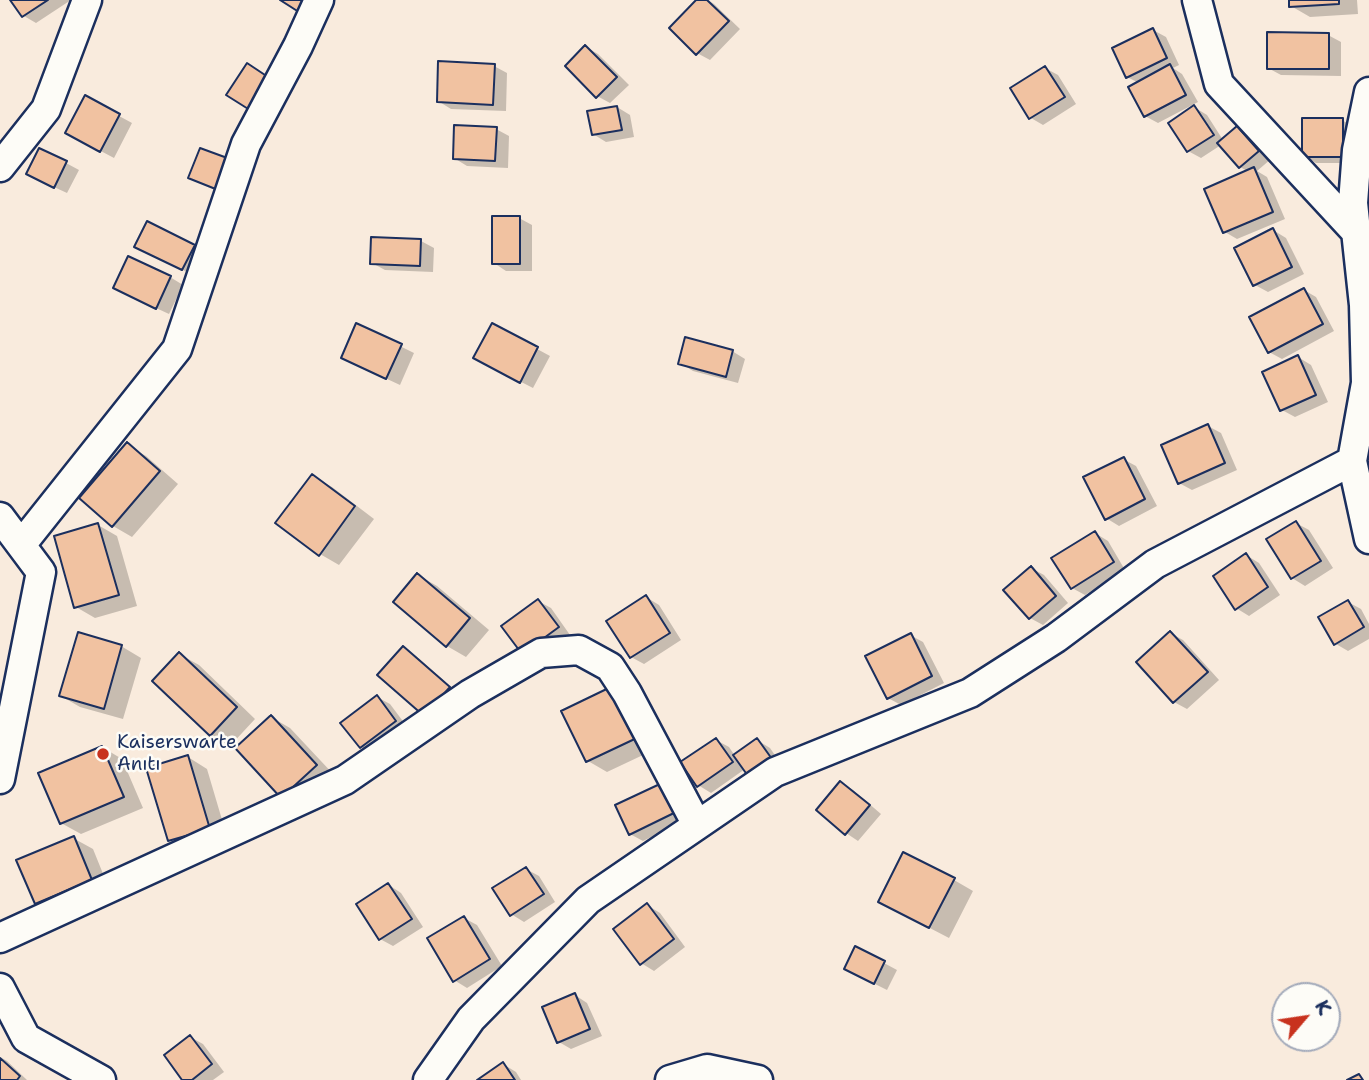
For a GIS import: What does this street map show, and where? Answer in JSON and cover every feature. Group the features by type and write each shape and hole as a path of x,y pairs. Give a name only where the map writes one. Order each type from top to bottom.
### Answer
{"street":[{"path":"0,167 46,109 87,0"},
{"path":"21,545 177,349 246,144 319,0"},
{"path":"1197,0 1219,84 1357,233"},
{"path":"1369,92 1357,150 1353,203 1364,305 1366,383 1352,461 1369,539"},
{"path":"428,1080 471,1019 587,900 775,772 970,693 1056,638 1155,564 1352,461"},
{"path":"0,779 41,572 1,520"},
{"path":"0,938 345,780 470,694 541,653 579,650 610,667 627,693 697,825"},
{"path":"0,988 26,1038 100,1080"},
{"path":"670,1080 707,1069 758,1080"}],"building":[{"path":"10,0 48,0 22,17"},
{"path":"280,0 311,0 302,14"},
{"path":"696,0 707,0 729,21 696,55 669,28"},
{"path":"1289,0 1339,0 1339,4 1289,7"},
{"path":"1153,28 1167,58 1126,78 1112,48"},
{"path":"1267,32 1329,33 1329,69 1267,69"},
{"path":"585,45 617,77 596,98 565,66"},
{"path":"438,61 495,64 493,105 437,102"},
{"path":"247,63 274,81 253,112 226,95"},
{"path":"1170,64 1186,95 1144,117 1128,87"},
{"path":"1045,66 1065,97 1029,119 1010,88"},
{"path":"85,95 120,114 100,152 65,133"},
{"path":"1194,105 1214,135 1187,152 1168,123"},
{"path":"617,106 622,130 592,135 587,111"},
{"path":"1302,118 1343,118 1343,157 1302,157"},
{"path":"454,125 497,127 495,161 453,159"},
{"path":"1237,126 1259,151 1239,168 1217,143"},
{"path":"39,148 67,161 54,188 26,174"},
{"path":"200,148 230,159 218,190 188,178"},
{"path":"1254,167 1273,212 1223,233 1204,189"},
{"path":"492,216 520,216 520,264 492,264"},
{"path":"147,221 195,245 182,270 134,247"},
{"path":"1273,228 1292,267 1253,286 1234,248"},
{"path":"371,237 421,239 420,266 370,264"},
{"path":"128,256 171,276 156,309 113,288"},
{"path":"1304,288 1323,324 1268,353 1249,317"},
{"path":"356,323 402,344 386,379 341,358"},
{"path":"492,323 538,347 520,383 473,358"},
{"path":"685,337 733,350 726,377 678,364"},
{"path":"1298,355 1316,395 1280,411 1262,372"},
{"path":"1208,424 1225,463 1178,484 1161,445"},
{"path":"127,442 160,471 112,527 79,498"},
{"path":"1124,457 1145,499 1105,520 1083,477"},
{"path":"312,474 355,506 319,556 275,523"},
{"path":"1296,521 1321,561 1291,579 1266,539"},
{"path":"98,523 119,595 74,608 54,536"},
{"path":"1095,531 1114,562 1071,589 1051,558"},
{"path":"1246,553 1268,587 1235,610 1213,576"},
{"path":"1031,566 1056,596 1029,619 1003,590"},
{"path":"417,573 470,618 446,647 393,602"},
{"path":"646,595 670,633 630,658 606,621"},
{"path":"538,599 559,627 522,654 501,626"},
{"path":"1348,600 1364,627 1334,645 1318,617"},
{"path":"1170,631 1208,672 1173,703 1136,662"},
{"path":"78,632 122,645 104,709 59,696"},
{"path":"911,633 932,676 887,699 865,656"},
{"path":"403,646 450,687 424,716 377,675"},
{"path":"179,652 237,707 210,736 152,681"},
{"path":"617,684 641,736 586,762 561,711"},
{"path":"377,695 396,721 360,748 340,723"},
{"path":"271,715 317,765 281,798 235,748"},
{"path":"716,738 733,762 697,787 680,762"},
{"path":"757,738 772,759 748,776 733,755"},
{"path":"102,746 124,797 60,824 38,773"},
{"path":"188,755 210,829 168,841 146,768"},
{"path":"840,781 870,805 845,835 816,810"},
{"path":"662,783 676,812 629,835 615,805"},
{"path":"74,836 92,880 35,904 16,860"},
{"path":"903,852 955,878 929,928 878,902"},
{"path":"526,867 544,894 510,916 492,888"},
{"path":"388,883 412,919 379,940 356,904"},
{"path":"647,903 674,939 640,965 613,929"},
{"path":"464,916 490,959 453,982 427,938"},
{"path":"855,946 885,961 874,984 844,969"},
{"path":"575,993 590,1029 557,1043 542,1007"},
{"path":"190,1035 212,1064 192,1080 182,1080 164,1055"},
{"path":"0,1058 20,1076 17,1080 0,1080"},
{"path":"503,1062 515,1080 477,1080"},
{"path":"1359,1074 1363,1080 1347,1080"}],"place":[{"name":"Kaiserswarte Anıtı","path":"103,754"}]}
